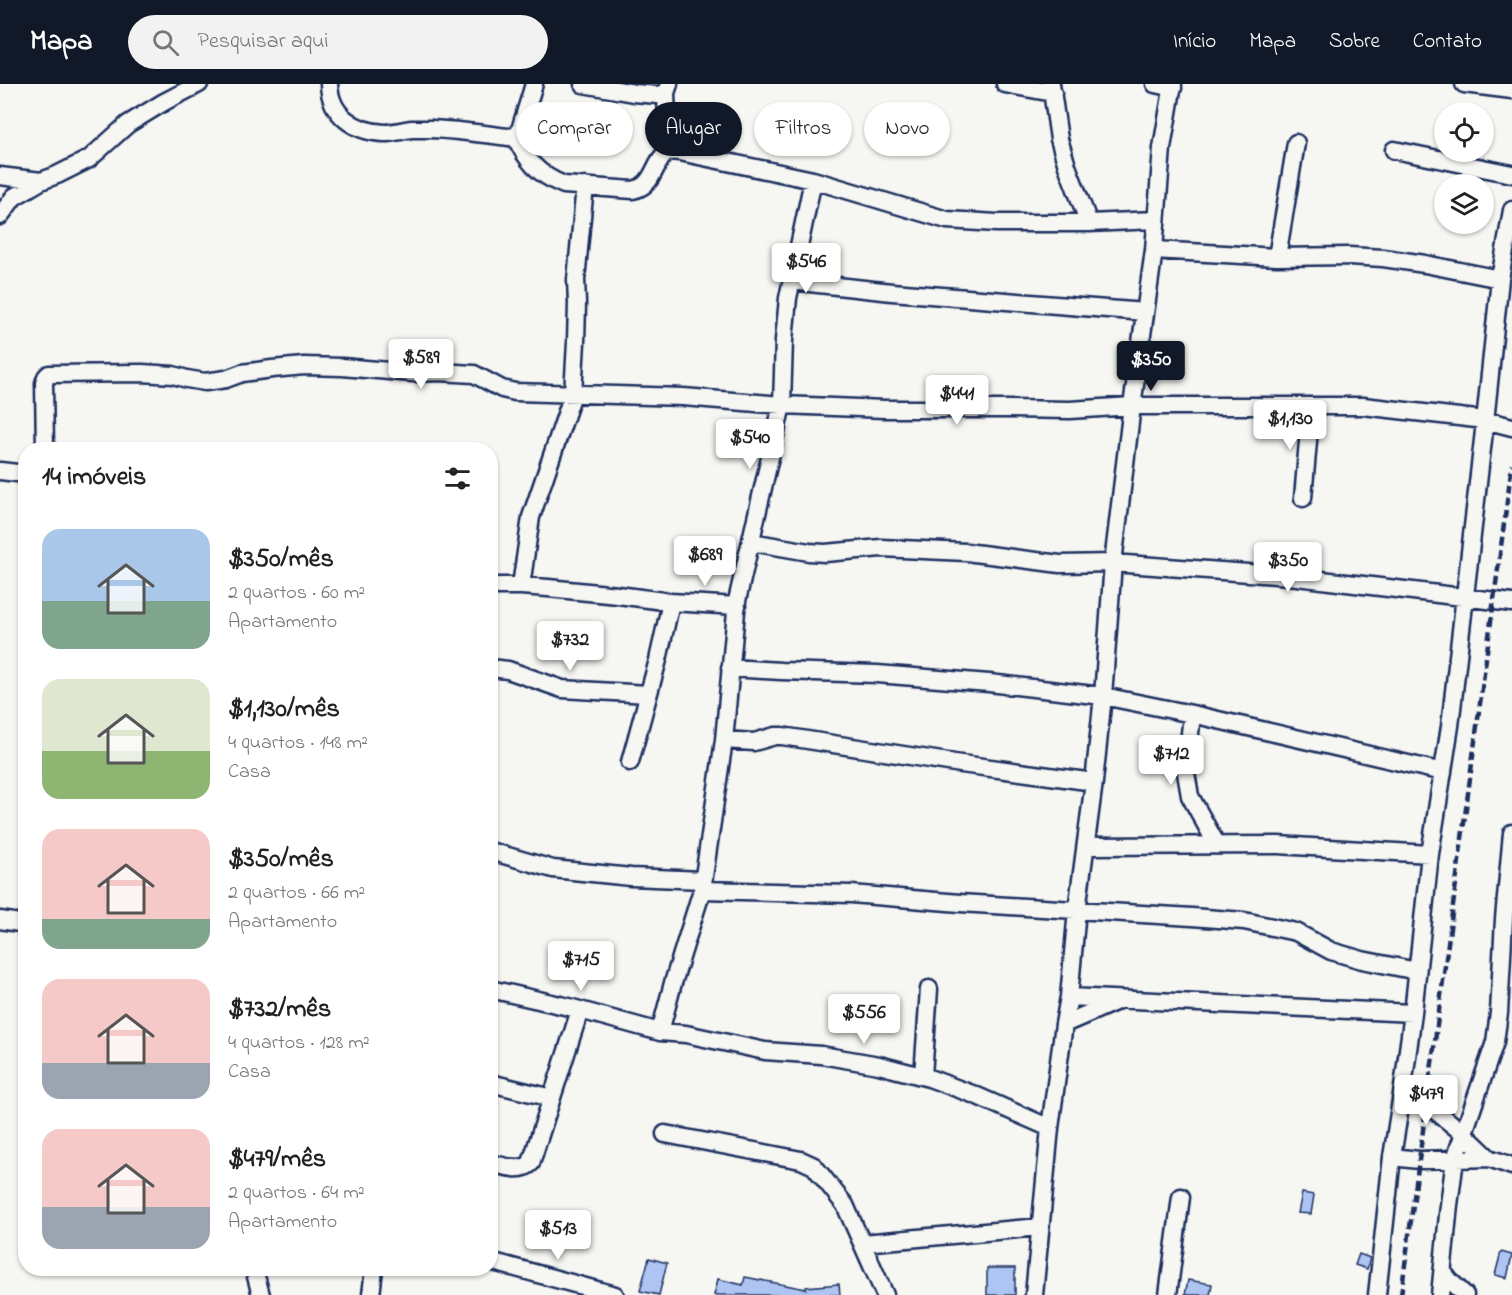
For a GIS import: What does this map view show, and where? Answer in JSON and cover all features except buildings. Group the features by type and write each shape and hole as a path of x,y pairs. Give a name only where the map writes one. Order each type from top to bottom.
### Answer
{"street":[{"path":"0,216 14,197 40,181 57,176 89,159 128,124 199,84"},
{"path":"329,84 335,108 346,121 364,129 384,133 414,129 450,130 509,137 519,133 534,84"},
{"path":"583,84 657,95 667,88"},
{"path":"1005,84 1052,89 1059,139 1089,223"},
{"path":"1034,1295 1050,1128 1069,997 1077,910 1094,783 1113,563 1154,250 1162,148 1173,86 1155,84"},
{"path":"1464,84 1512,90"},
{"path":"515,136 522,152 535,168 564,184 641,189 657,168 662,156"},
{"path":"1277,257 1296,143"},
{"path":"1394,150 1512,174"},
{"path":"699,156 813,180 948,220 997,223 1089,223 1155,220"},
{"path":"0,176 40,181"},
{"path":"660,1032 702,885 724,740 737,606 782,405 788,298 813,180"},
{"path":"520,586 531,517 573,394 576,280 585,186"},
{"path":"1377,1295 1392,1157 1418,971 1430,854 1450,726 1500,279 1512,210"},
{"path":"1154,250 1277,257 1383,258 1500,279"},
{"path":"791,281 892,292 1145,312"},
{"path":"45,442 44,384 49,374 152,373 205,382 226,379 242,373 304,366 413,373 474,374 502,389 516,392 683,397 885,410 1070,411 1132,406 1363,406 1485,420 1512,427"},
{"path":"1304,498 1311,406"},
{"path":"0,471 18,473"},
{"path":"751,542 808,552 825,553 881,548 966,552 1060,564 1113,563 1289,576 1512,603"},
{"path":"498,586 520,586 671,602 737,606"},
{"path":"630,762 658,660 671,602"},
{"path":"730,668 877,674 989,682 1103,696 1192,714 1443,772"},
{"path":"498,669 508,670 562,689 648,694"},
{"path":"1192,714 1186,773 1190,796 1217,845"},
{"path":"724,740 754,742 782,736 1094,783"},
{"path":"1440,1295 1455,1159 1495,1042 1508,919 1512,844"},
{"path":"1087,846 1278,845 1430,854"},
{"path":"498,853 553,869 702,885 1244,921 1296,932 1331,951 1362,960 1418,971"},
{"path":"0,920 18,923"},
{"path":"923,1076 929,988"},
{"path":"498,991 660,1032 686,1034 765,1051 832,1057 879,1065 923,1076 975,1095 1050,1128"},
{"path":"1069,997 1413,1012"},
{"path":"1064,1024 1120,1000"},
{"path":"498,1165 516,1168 526,1167 531,1163 580,1010"},
{"path":"498,1085 552,1098"},
{"path":"1402,1095 1426,1103 1489,1158"},
{"path":"665,1134 801,1160 814,1166 845,1205 885,1295"},
{"path":"1392,1157 1419,1160 1489,1158 1512,1166"},
{"path":"1168,1295 1181,1197"},
{"path":"863,1243 1040,1227"},
{"path":"498,1262 615,1295"},
{"path":"1443,1272 1465,1295"},
{"path":"256,1276 261,1295"},
{"path":"371,1295 374,1276"}],"railway":[{"path":"1401,1295 1512,464"}]}
